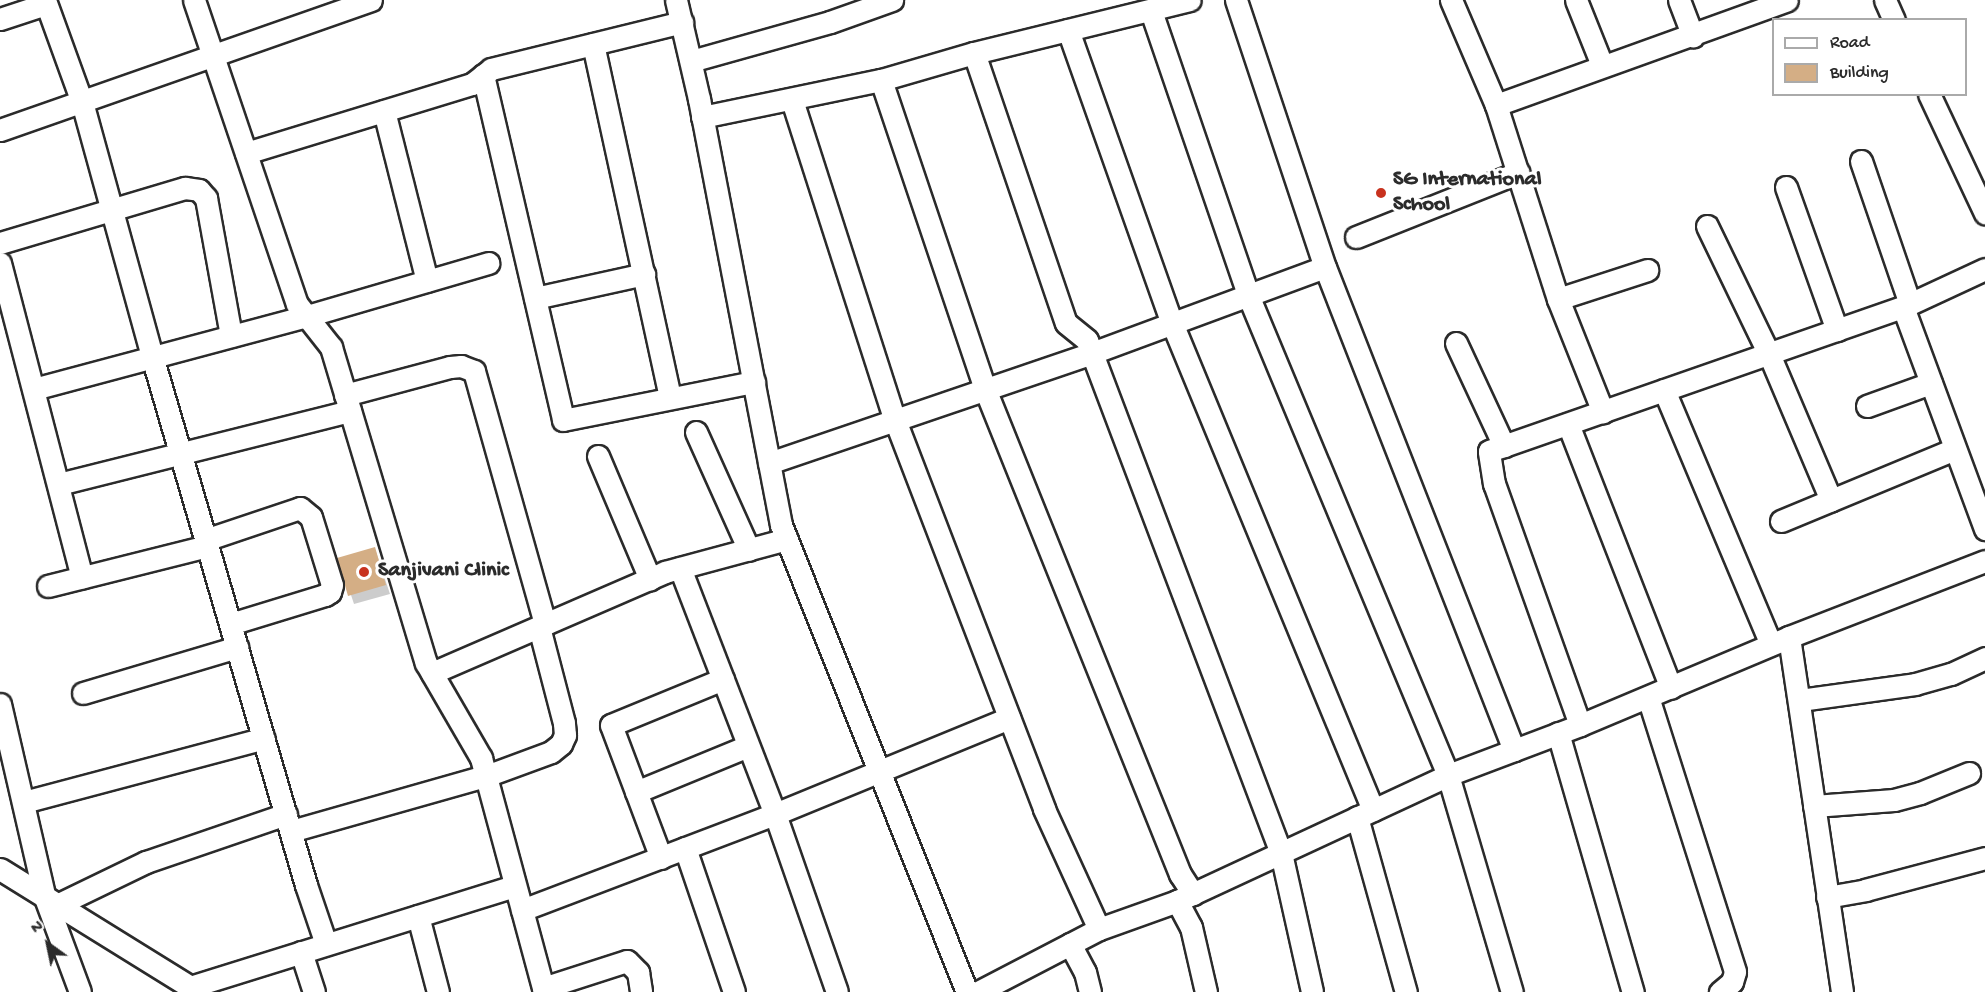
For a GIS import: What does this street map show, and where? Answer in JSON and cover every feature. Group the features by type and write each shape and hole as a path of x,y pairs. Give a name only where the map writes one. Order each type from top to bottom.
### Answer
{"street":[{"path":"194,0 297,304 331,347 426,663 470,734 481,758 543,990 627,961 638,972 642,992"},
{"path":"0,130 214,57 337,6 371,0"},
{"path":"676,0 691,61 781,525 967,992"},
{"path":"691,61 830,22 892,0"},
{"path":"702,117 881,80 974,53 1190,0"},
{"path":"1236,0 1325,267 1514,750"},
{"path":"1451,0 1496,105 1558,299 1603,412"},
{"path":"1576,0 1602,65"},
{"path":"1679,0 1694,36"},
{"path":"1496,105 1602,65 1694,36 1784,0"},
{"path":"1885,0 1893,18"},
{"path":"0,20 46,2 82,102 206,543 288,823 327,944"},
{"path":"1151,10 1248,295 1448,775 1512,992"},
{"path":"246,153 472,84 490,69 682,22"},
{"path":"1068,30 1172,323 1365,813 1406,992"},
{"path":"594,44 670,399"},
{"path":"974,53 1066,323 1087,340 1281,852 1312,992"},
{"path":"483,75 563,420 754,382"},
{"path":"881,80 985,389 1180,874 1206,992"},
{"path":"1930,96 1985,213"},
{"path":"792,100 895,420 1044,809 1099,929"},
{"path":"384,111 427,281"},
{"path":"1861,161 1931,383 1985,529"},
{"path":"1356,237 1519,172"},
{"path":"1786,187 1838,330"},
{"path":"0,243 184,188 199,190 206,198 231,336"},
{"path":"1707,226 1769,354 1831,500"},
{"path":"0,263 82,578"},
{"path":"34,389 307,316 488,263"},
{"path":"769,463 1092,353 1325,267"},
{"path":"1580,725 1494,484 1489,451 1907,305 1985,269"},
{"path":"1558,299 1647,270"},
{"path":"535,298 644,274"},
{"path":"1456,343 1504,446"},
{"path":"52,900 146,862 288,823 486,776 551,752 561,744 565,735 542,626 474,371 461,366 450,367 348,403 180,453 59,484"},
{"path":"1867,406 1931,383"},
{"path":"1664,390 1780,640 1800,700 1842,992"},
{"path":"1568,424 1671,688"},
{"path":"696,432 749,550"},
{"path":"1781,521 1955,449"},
{"path":"598,456 651,579"},
{"path":"48,586 206,543 300,508 311,517 332,585 330,592 230,624"},
{"path":"432,673 680,568 787,539"},
{"path":"978,992 1099,929 1185,897 1448,775 1671,688 1780,640 1985,561"},
{"path":"680,568 775,814 837,992"},
{"path":"83,693 237,647"},
{"path":"1800,700 1915,684 1951,674 1985,658"},
{"path":"661,858 611,725 723,679"},
{"path":"1648,697 1739,982 1732,982 1720,992"},
{"path":"0,704 24,802 80,992"},
{"path":"522,910 775,814 1009,718"},
{"path":"1558,733 1634,992"},
{"path":"24,802 264,738"},
{"path":"636,792 748,746"},
{"path":"1814,806 1894,800 1920,793 1969,773"},
{"path":"685,848 734,992"},
{"path":"1827,897 1866,890 1985,858"},
{"path":"0,868 194,989 301,952 515,886"},
{"path":"418,916 438,992"},
{"path":"1070,944 1085,972 1090,992"},
{"path":"301,952 314,992"}],"building":[{"path":"375,547 386,585 348,596 337,558"}],"place":[{"name":"SG International School","path":"1381,193"},
{"name":"Sanjivani Clinic","path":"364,572"}]}
